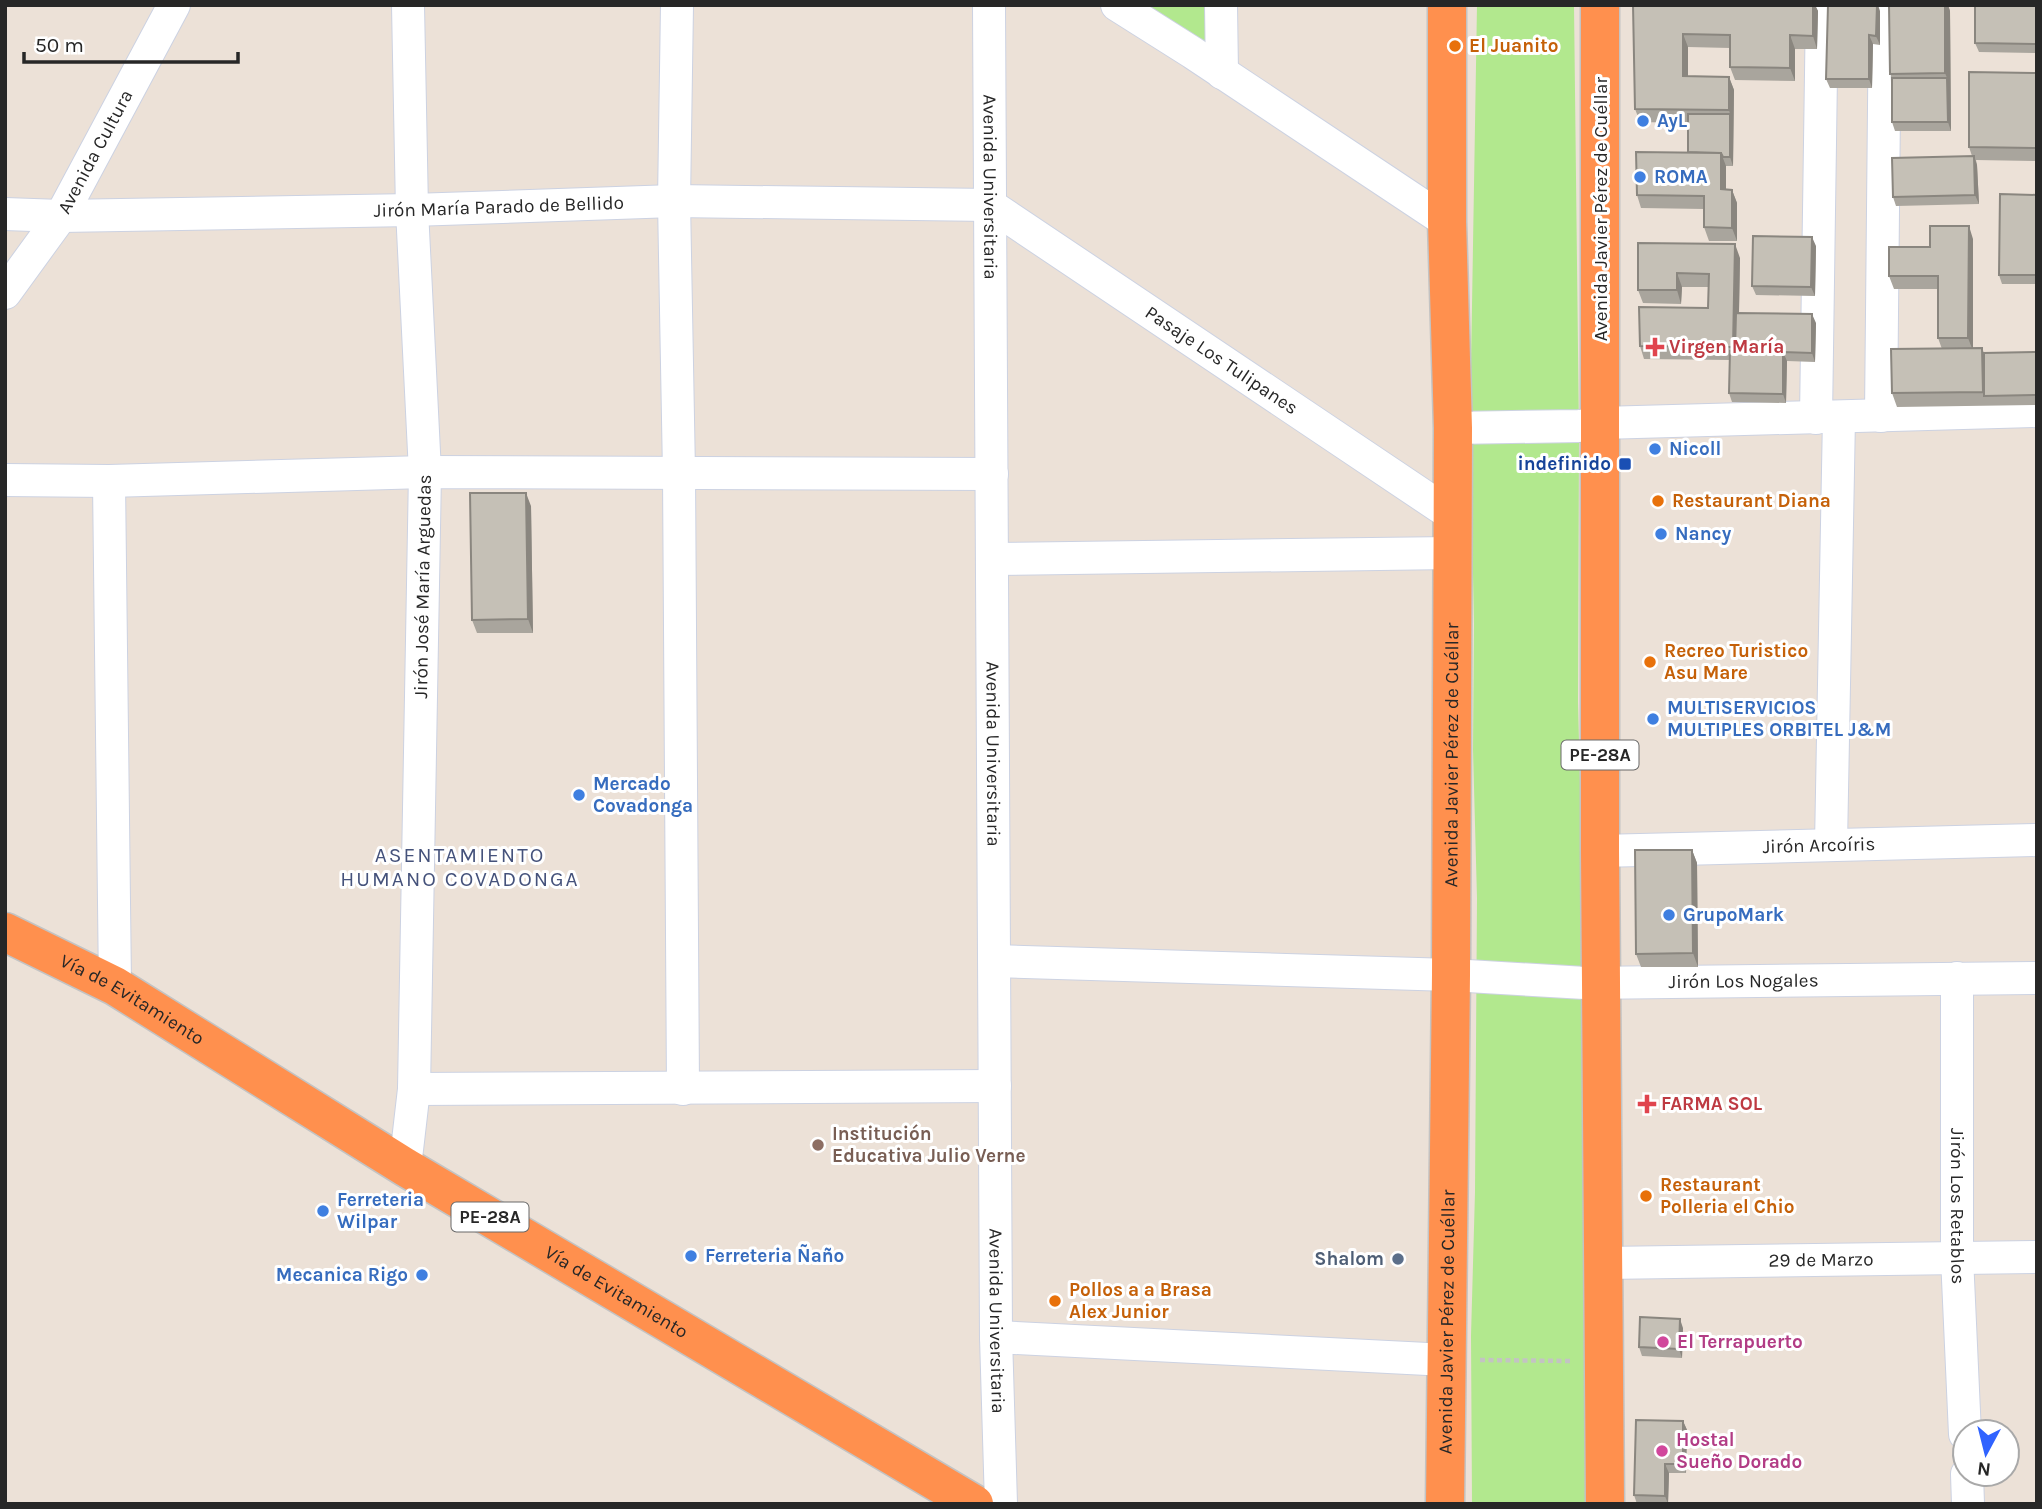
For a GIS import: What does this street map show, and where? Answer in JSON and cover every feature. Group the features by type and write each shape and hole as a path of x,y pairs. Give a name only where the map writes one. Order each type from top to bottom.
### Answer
{"highway":[{"name":"Avenida Javier Pérez de Cuéllar","path":"1445,1504 1453,428 1447,222 1447,5"},
{"name":"Avenida Javier Pérez de Cuéllar","path":"1600,5 1600,851 1605,1504"},
{"name":"Vía de Evitamiento","path":"5,932 114,986 405,1167 974,1504"}],"street":[{"name":"Avenida Cultura","path":"5,293 61,216 174,5"},
{"name":"Jirón José María Arguedas","path":"405,1167 414,1089 425,472 412,211 408,5"},
{"path":"677,5 674,201 679,473 683,1088"},
{"name":"Avenida Universitaria","path":"989,5 996,1337 1001,1504"},
{"path":"1117,5 1447,222"},
{"path":"1221,5 1222,73"},
{"path":"1822,5 1831,845"},
{"path":"1881,416 1885,5"},
{"name":"Jirón María Parado de Bellido","path":"5,214 61,216 412,211 674,201 990,205"},
{"name":"Pasaje Los Tulipanes","path":"990,205 1452,515"},
{"path":"1453,428 2037,411"},
{"path":"5,480 109,481 425,472 992,474"},
{"path":"109,481 114,986"},
{"path":"992,559 1452,553"},
{"name":"Jirón Arcoíris","path":"1600,851 2037,839"},
{"name":"Jirón Los Nogales","path":"995,961 1451,975 1601,983 2037,978"},
{"name":"Jirón Los Retablos","path":"1957,978 1957,1257 1964,1418"},
{"path":"414,1089 995,1086"},
{"name":"29 de Marzo","path":"1604,1263 2037,1257"},
{"path":"996,1337 1447,1360"}],"path":[{"path":"1447,1360 1605,1362"}],"green space":[{"path":"1140,5 1206,5 1206,48"},
{"path":"1477,5 1574,5 1579,436 1578,702 1585,983 1586,1504 1472,1504 1471,1336 1477,898 1470,426"}],"building":[{"path":"1633,5 1813,5 1813,36 1790,35 1790,68 1730,67 1730,35 1683,34 1683,76 1729,77 1729,110 1635,109"},
{"path":"1828,5 1877,5 1876,36 1869,35 1869,79 1826,79"},
{"path":"1889,5 1945,5 1945,73 1890,74"},
{"path":"1975,5 2037,5 2037,44 1975,43"},
{"path":"1969,72 2037,73 2037,148 1969,147"},
{"path":"1892,78 1947,78 1948,122 1892,122"},
{"path":"1688,114 1730,114 1730,157 1723,157 1721,153 1688,152"},
{"path":"1636,152 1721,153 1721,189 1732,190 1732,228 1704,227 1704,196 1637,195"},
{"path":"1974,156 1975,195 1893,197 1892,158"},
{"path":"2000,194 2037,195 2037,275 1999,275"},
{"path":"1930,226 1969,226 1968,338 1938,338 1938,276 1889,276 1889,247 1930,247"},
{"path":"1753,236 1812,237 1811,287 1752,286"},
{"path":"1638,243 1735,244 1733,347 1640,346 1639,307 1708,308 1709,274 1677,273 1677,290 1638,290"},
{"path":"1736,313 1812,314 1812,353 1783,352 1783,394 1729,393 1730,351 1735,351"},
{"path":"1982,348 1983,392 1892,393 1891,349"},
{"path":"2037,352 2037,395 1984,396 1984,353"},
{"path":"470,493 526,493 528,619 472,620"},
{"name":"GrupoMark","path":"1635,850 1692,850 1693,953 1636,954"},
{"name":"El Terrapuerto","path":"1640,1317 1680,1319 1679,1349 1639,1347"},
{"path":"1636,1420 1683,1421 1683,1464 1665,1464 1665,1496 1634,1495"}],"place":[{"name":"El Juanito","path":"1455,46"},
{"name":"AyL","path":"1643,121"},
{"name":"ROMA","path":"1640,177"},
{"name":"Virgen María","path":"1655,347"},
{"name":"Nicoll","path":"1655,449"},
{"name":"indefinido","path":"1625,464"},
{"name":"Restaurant Diana","path":"1658,501"},
{"name":"Nancy","path":"1661,534"},
{"name":"Recreo Turistico Asu Mare","path":"1650,662"},
{"name":"MULTISERVICIOS MULTIPLES ORBITEL J&M","path":"1653,719"},
{"name":"Mercado Covadonga","path":"579,795"},
{"name":"GrupoMark","path":"1669,915"},
{"name":"FARMA SOL","path":"1647,1104"},
{"name":"Institución Educativa Julio Verne","path":"818,1145"},
{"name":"Restaurant Polleria el Chio","path":"1646,1196"},
{"name":"Ferreteria Wilpar","path":"323,1211"},
{"name":"Ferreteria Ñaño","path":"691,1256"},
{"name":"Shalom","path":"1398,1259"},
{"name":"Mecanica Rigo","path":"422,1275"},
{"name":"Pollos a a Brasa Alex Junior","path":"1055,1301"},
{"name":"El Terrapuerto","path":"1663,1342"},
{"name":"Hostal Sueño Dorado","path":"1662,1451"}],"district":[{"name":"ASENTAMIENTO HUMANO COVADONGA","path":"460,867"}]}
